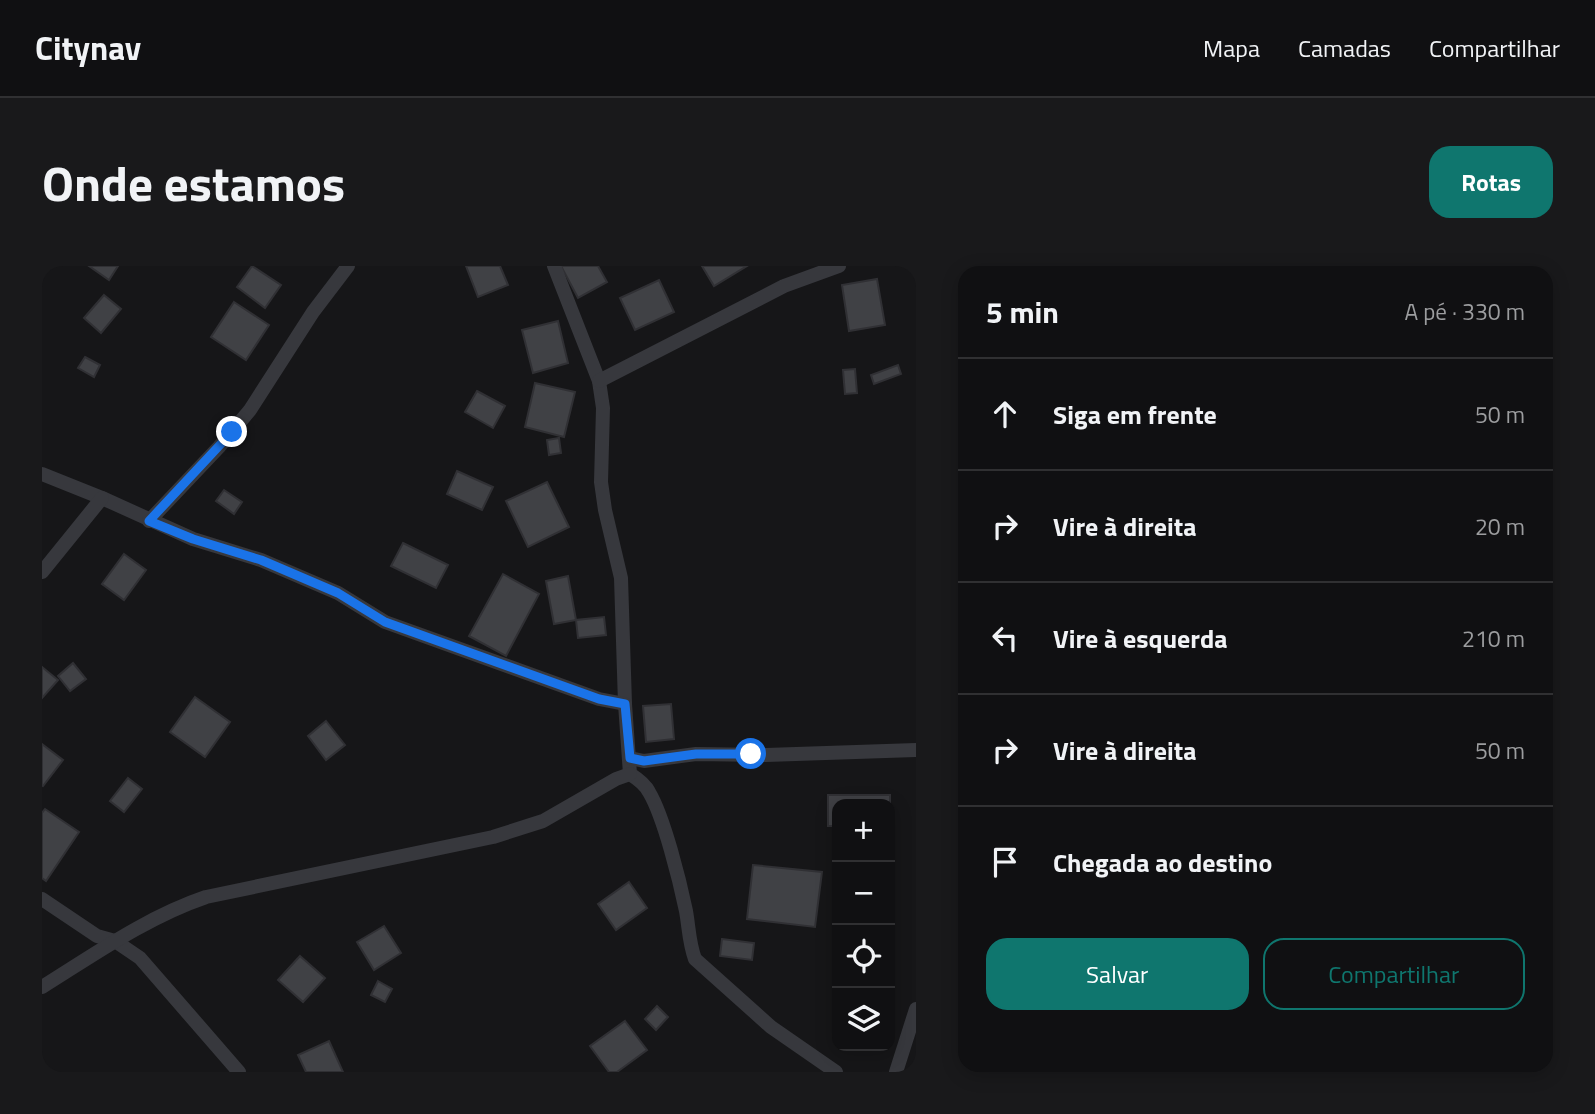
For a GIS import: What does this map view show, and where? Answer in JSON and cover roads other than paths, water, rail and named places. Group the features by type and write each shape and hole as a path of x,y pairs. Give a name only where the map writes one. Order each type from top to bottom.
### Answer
{"street":[{"path":"149,521 226,440 250,410 313,312 348,266"},
{"path":"554,266 599,381 603,408 601,482 621,579 623,602 625,704 630,774"},
{"path":"599,381 784,286 839,266"},
{"path":"42,474 193,539 261,560 338,593 385,622 599,699 625,704"},
{"path":"42,572 102,498"},
{"path":"630,758 644,761 696,754 766,755 916,750"},
{"path":"42,987 181,905 206,897 492,837 544,821 616,779 630,774"},
{"path":"630,774 641,781 658,812 680,888 690,948 695,959 771,1027 836,1072"},
{"path":"42,899 97,936 116,941 140,958 240,1072"},
{"path":"896,1072 916,1009"}]}
